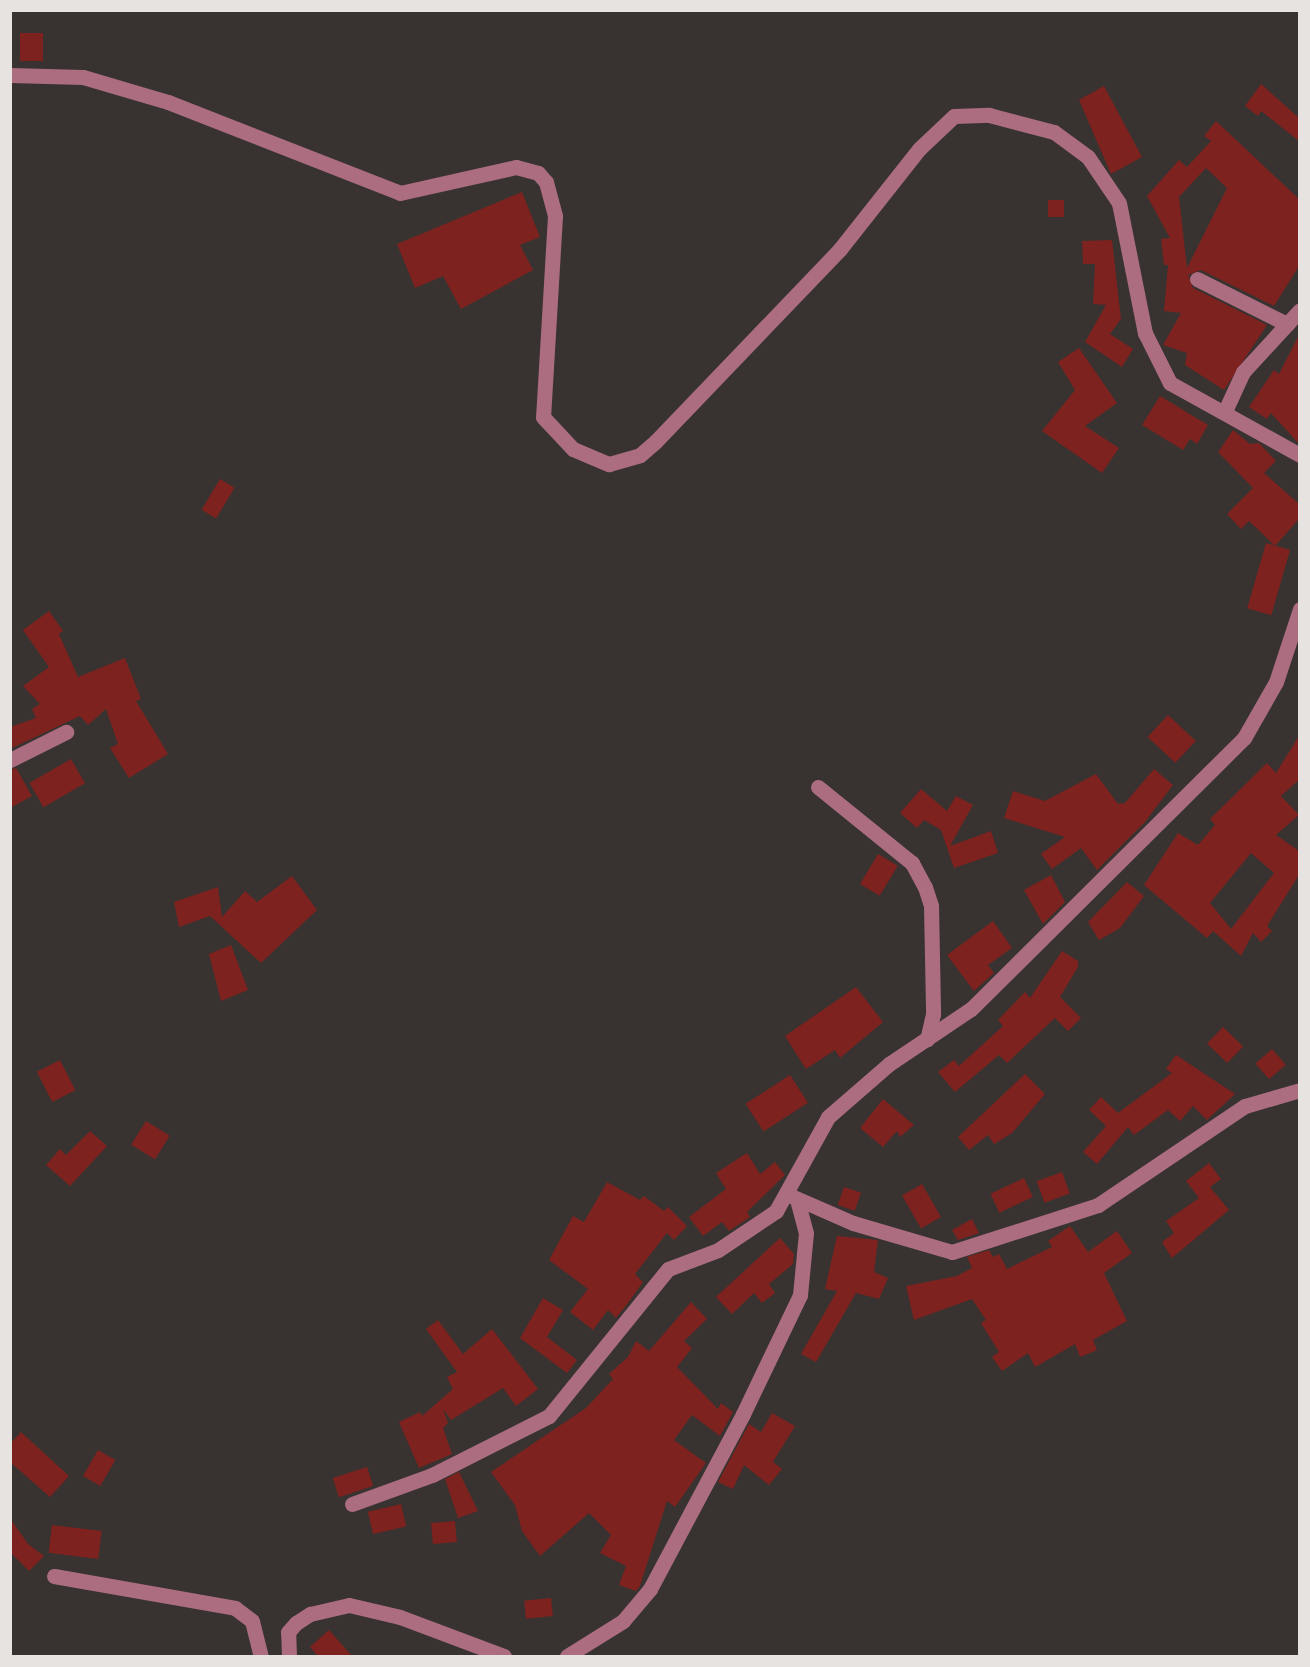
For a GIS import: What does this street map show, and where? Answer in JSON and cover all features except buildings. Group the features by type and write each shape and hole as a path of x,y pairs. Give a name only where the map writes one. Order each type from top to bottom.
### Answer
{"street":[{"path":"10,75 83,77 168,102 400,193 516,167 538,172 546,182 555,216 543,417 573,449 609,464 640,455 656,441 840,249 919,149 954,116 989,115 1054,132 1088,157 1119,203 1145,333 1160,371 1170,383 1225,411 1299,455"},
{"path":"1197,279 1287,324"},
{"path":"1225,411 1243,372 1299,310"},
{"path":"352,1504 432,1475 549,1416 668,1269 718,1250 758,1226 793,1199 828,1117 864,1083 971,1009 1244,738 1276,682 1299,609"},
{"path":"10,760 66,732"},
{"path":"818,787 912,863 925,887 931,905 933,1014 927,1040"},
{"path":"793,1199 927,1249 952,1252 1098,1205 1245,1106 1299,1090"},
{"path":"567,1656 624,1621 650,1589 743,1414 800,1295 806,1233 793,1199"},
{"path":"54,1576 234,1608 252,1621 261,1656"},
{"path":"289,1656 288,1632 296,1623 310,1614 349,1605 400,1617 504,1656"}]}
